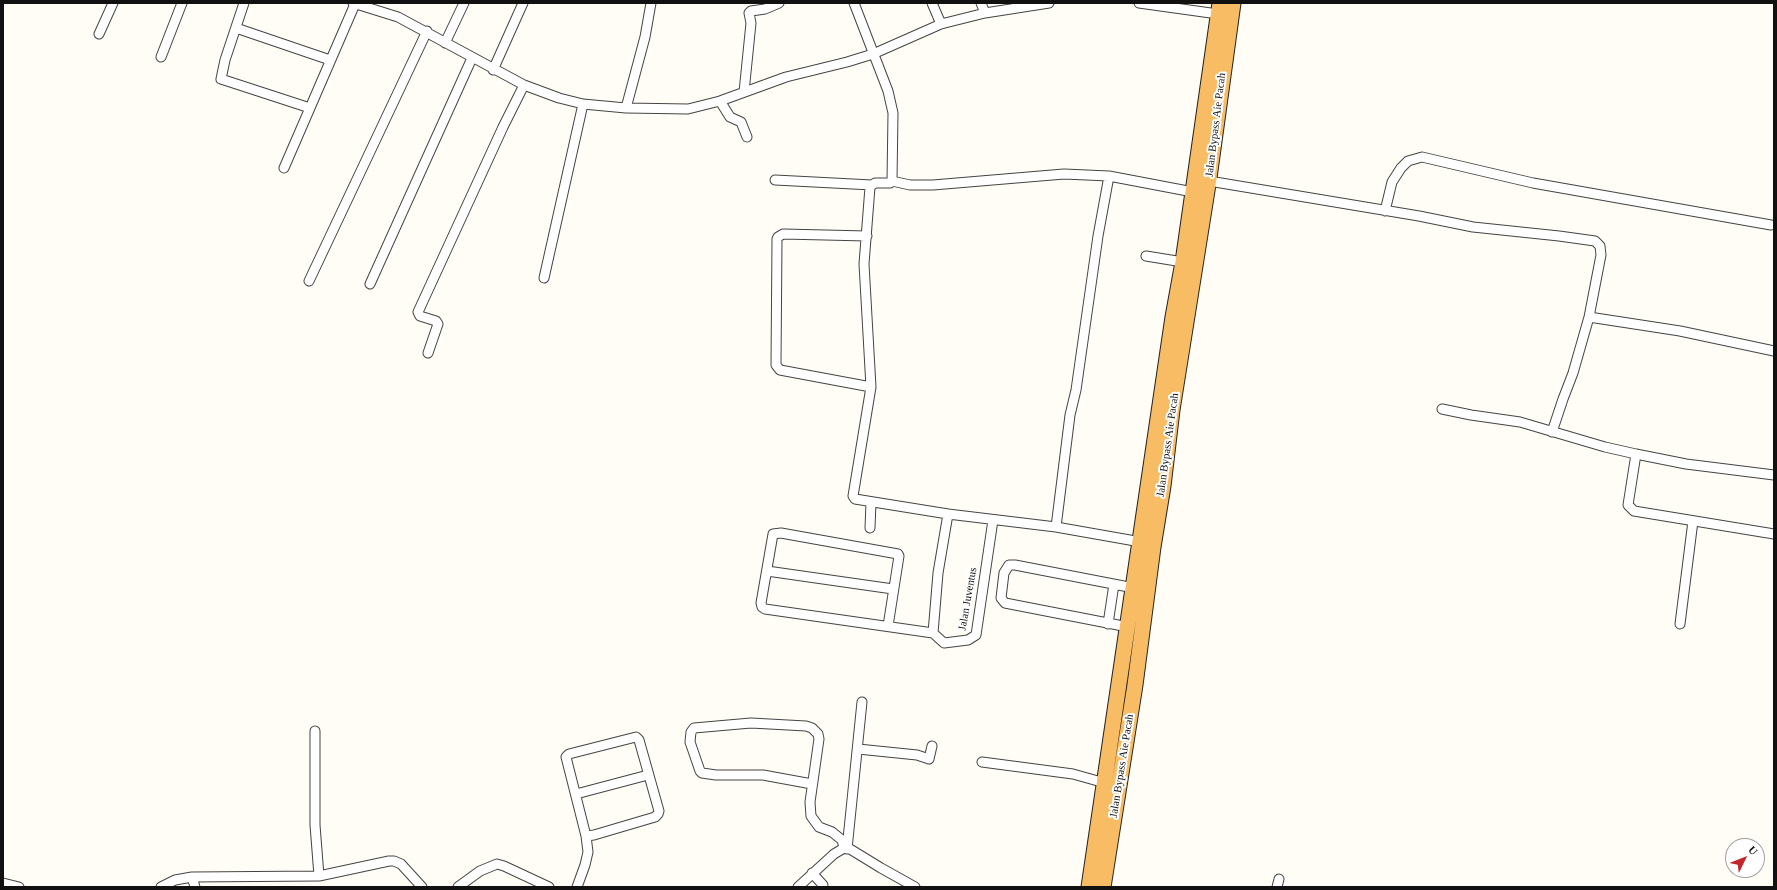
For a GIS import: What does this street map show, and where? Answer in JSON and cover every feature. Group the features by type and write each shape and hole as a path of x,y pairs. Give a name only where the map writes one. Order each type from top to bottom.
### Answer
{"highway":[{"name":"Jalan Bypass Aie Pacah","path":"1103,887 1135,685 1153,547 1164,486 1182,303 1209,181 1233,3"},
{"path":"1090,887 1141,542 1182,303 1183,262 1219,9"}],"street":[{"path":"99,34 113,3"},
{"path":"161,57 182,3"},
{"path":"244,3 220,77 222,80 310,108"},
{"path":"284,168 354,3 376,6 426,31 493,70 524,85 559,98 583,104 626,108 688,109 720,101 786,77 873,54 941,24 986,13 1049,3"},
{"path":"445,43 464,3"},
{"path":"493,70 523,3"},
{"path":"626,108 645,37 651,3"},
{"path":"744,92 751,11 765,9 779,3"},
{"path":"854,3 888,91 893,113 892,181"},
{"path":"932,3 941,24"},
{"path":"981,3 986,13"},
{"path":"1139,3 1219,9"},
{"path":"236,28 330,60"},
{"path":"309,281 426,31"},
{"path":"370,284 472,58"},
{"path":"428,353 438,324 436,321 420,316 418,312 503,127 524,85"},
{"path":"720,101 727,114 741,122 747,137"},
{"path":"544,278 583,104"},
{"path":"1385,211 1392,182 1400,168 1408,161 1422,157 1533,183 1771,226"},
{"path":"775,180 872,185 875,183 890,183 892,181 910,184 933,185 1064,174 1109,176 1193,192"},
{"path":"1056,527 1070,415 1076,390 1098,236 1109,176"},
{"path":"1209,181 1473,226 1587,239 1599,243 1601,255 1589,317 1573,373 1552,432"},
{"path":"872,185 870,186 864,264 871,387 853,496 856,500 948,514 1056,527 1141,542"},
{"path":"867,236 784,234 778,237 776,365 780,370 871,387"},
{"path":"1146,256 1183,262"},
{"path":"1589,317 1680,331 1774,351"},
{"path":"1442,409 1520,422 1605,447 1686,464 1774,475"},
{"path":"1636,454 1628,505 1638,513 1774,534"},
{"path":"870,528 871,502"},
{"path":"888,626 899,556 896,553 781,533 775,533 772,536 761,603 762,607 765,609 933,633 938,573 948,514"},
{"name":"Jalan Juventus","path":"933,633 944,643 968,640 976,635 993,520"},
{"path":"1680,624 1693,521"},
{"path":"1128,627 1005,603 1001,598 1004,573 1009,565 1015,565 1134,588"},
{"path":"767,571 893,589"},
{"path":"1108,624 1114,584"},
{"path":"846,848 862,702"},
{"path":"812,784 763,774 716,775 702,773 690,742 691,732 694,728 752,722 806,726 812,728 818,734 819,739 812,784 810,816 819,827 832,832 842,840 846,848 913,887"},
{"path":"315,731 314,825 319,876"},
{"path":"577,887 588,852 586,836 576,794 565,759 570,754 635,737 639,740 659,811 658,814 586,836"},
{"path":"858,749 917,755 930,759 932,746"},
{"path":"982,762 1073,774 1105,783"},
{"path":"576,794 648,775"},
{"path":"798,887 834,854 846,848"},
{"path":"161,887 175,880 192,877 319,876 380,862 394,861 401,864 422,887"},
{"path":"458,887 473,875 497,864 549,887"},
{"path":"812,873 823,885"},
{"path":"192,877 195,887"},
{"path":"3,882 19,887"}]}
